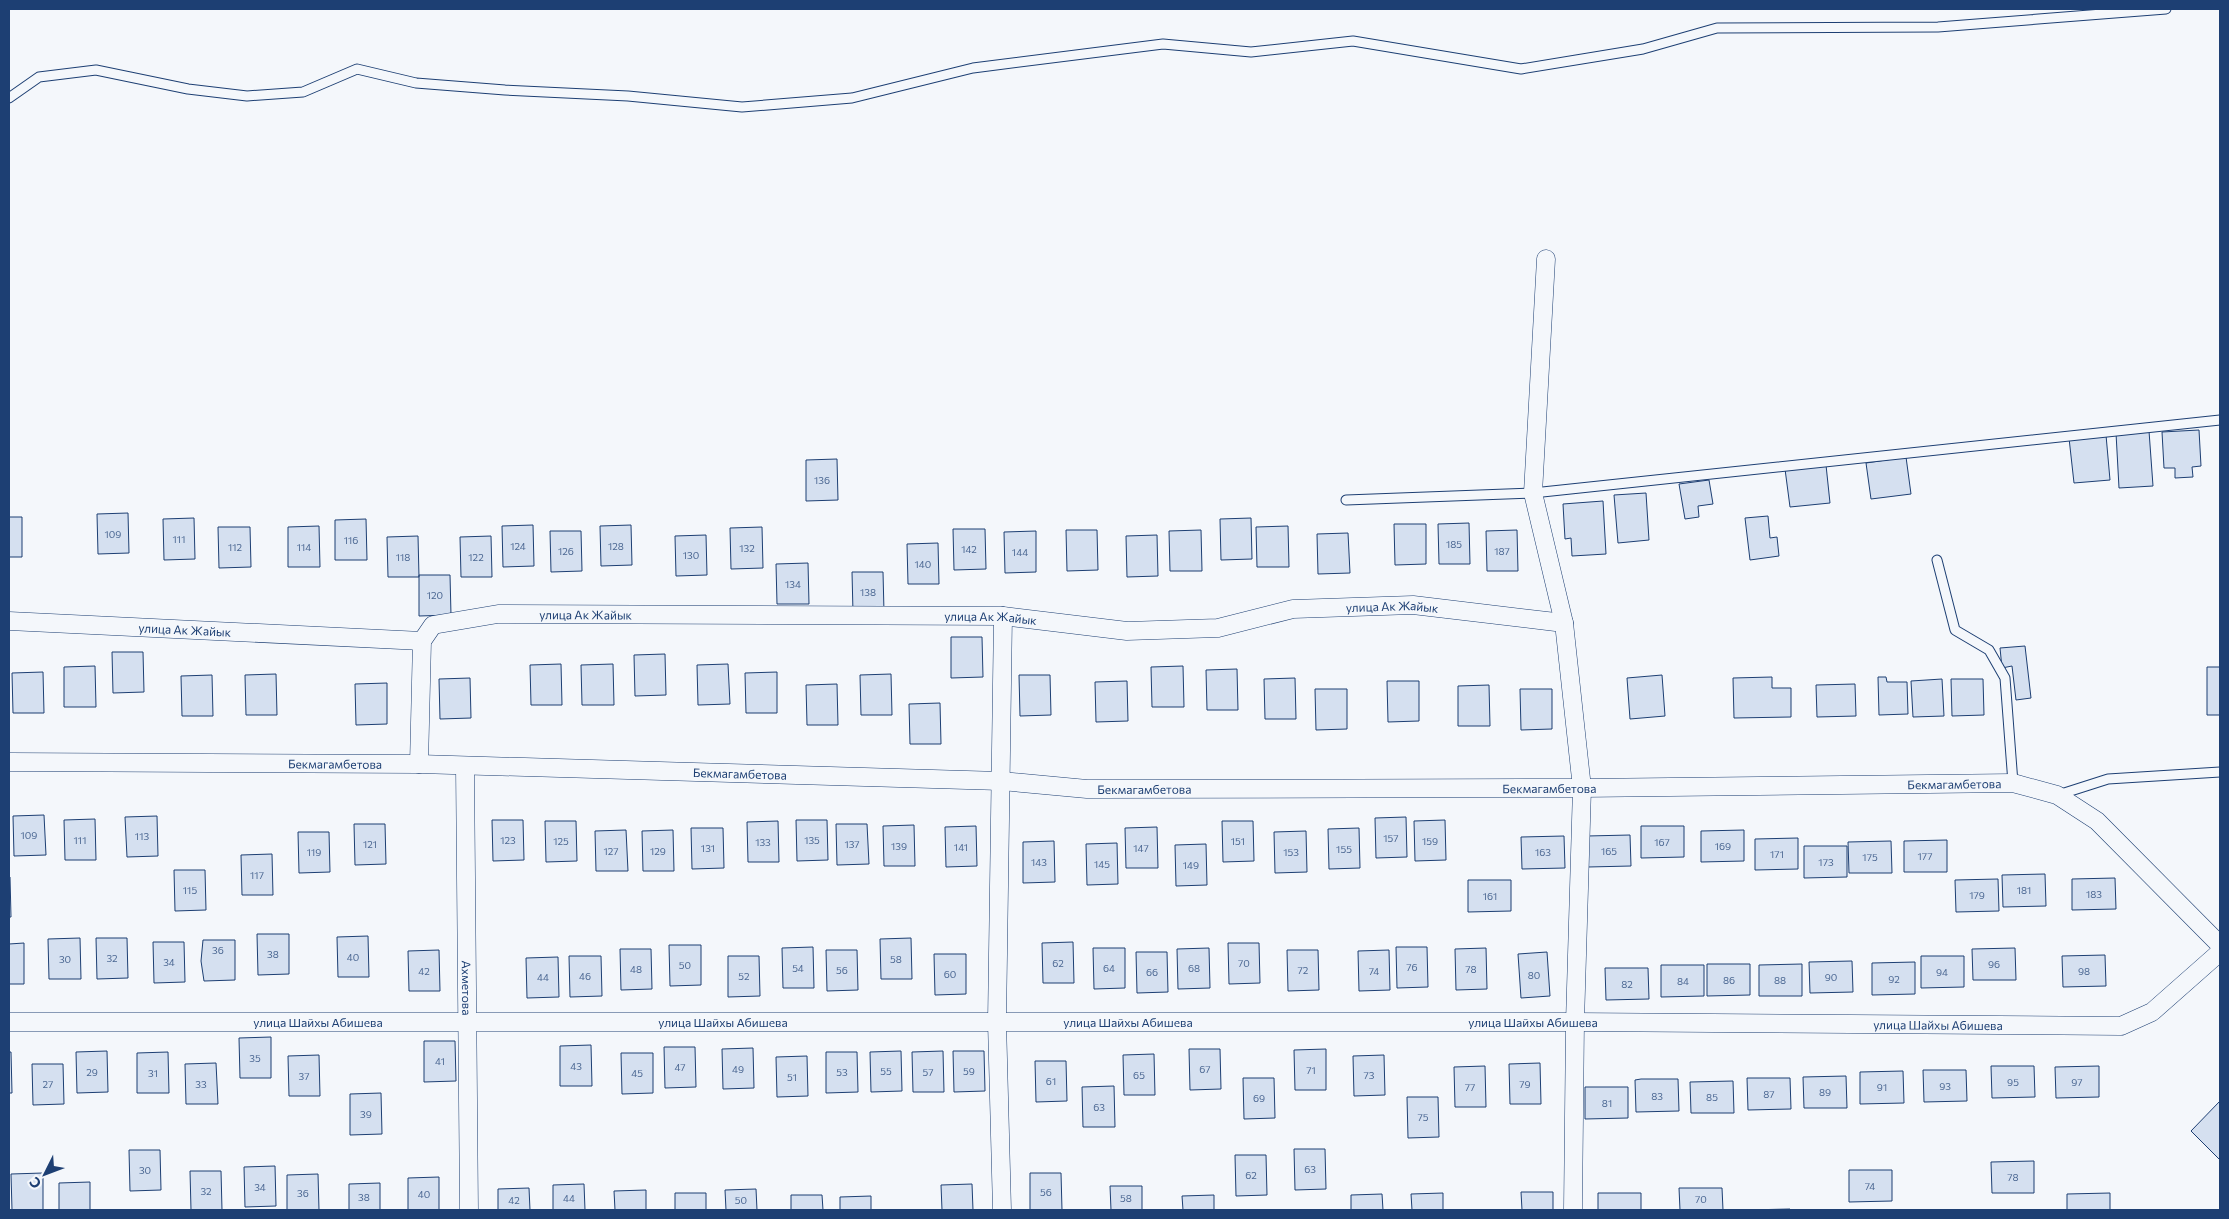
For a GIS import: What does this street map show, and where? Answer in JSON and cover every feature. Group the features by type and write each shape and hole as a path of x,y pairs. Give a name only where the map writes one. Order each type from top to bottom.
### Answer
{"street":[{"path":"1546,259 1533,493 1564,623 1582,788 1574,1022 1573,1210"},
{"name":"улица Ак Жайык","path":"9,621 422,641 433,624 498,614 1003,616 1127,631 1218,628 1293,609 1412,605 1564,623"},
{"path":"1002,1210 997,1022 1003,616"},
{"path":"419,764 422,641"},
{"name":"Бекмагамбетова","path":"9,762 419,764 1001,781 1087,790 1582,788 2013,783 2057,795 2097,821 2220,945"},
{"name":"Ахметова","path":"465,766 469,1021 469,1210"},
{"name":"улица Шайхы Абишева","path":"9,1022 1574,1022 2121,1026 2152,1012 2220,952"}],"lane":[{"path":"9,98 39,77 96,70 188,89 247,96 304,92 357,68 416,83 504,90 628,96 742,107 852,98 973,68 1163,44 1251,52 1353,41 1521,69 1642,48 1717,28 1938,27 2166,9"},
{"path":"1346,500 1533,493 2220,420"},
{"path":"1937,560 1955,630 1989,650 2005,678 2013,783"},
{"path":"2057,795 2108,779 2220,772"}],"building":[{"path":"2199,430 2201,466 2192,467 2193,477 2175,478 2175,468 2164,468 2162,432"},
{"path":"2149,431 2153,486 2119,488 2116,433"},
{"path":"2106,435 2110,480 2074,483 2069,438"},
{"path":"1906,457 1911,494 1871,499 1866,463"},
{"path":"837,459 838,500 806,501 806,460"},
{"path":"1826,465 1830,503 1790,507 1785,469"},
{"path":"1709,480 1713,504 1698,506 1699,517 1685,519 1679,484"},
{"path":"1646,493 1649,540 1618,543 1614,495"},
{"path":"1603,501 1606,554 1572,556 1571,538 1565,539 1563,504"},
{"path":"128,513 129,553 98,554 97,514"},
{"path":"1768,516 1770,538 1777,537 1779,556 1750,560 1745,518"},
{"path":"9,517 22,517 22,557 9,557"},
{"path":"194,518 195,559 164,560 163,519"},
{"path":"1251,518 1252,559 1221,560 1220,519"},
{"path":"366,519 367,560 335,560 335,520"},
{"path":"1469,523 1470,564 1439,564 1438,524"},
{"path":"1394,524 1426,524 1426,564 1395,565"},
{"path":"533,525 534,566 503,567 502,526"},
{"path":"631,525 632,565 601,566 600,526"},
{"path":"319,526 320,567 288,567 288,527"},
{"path":"1288,526 1289,567 1257,567 1256,527"},
{"path":"218,527 250,527 251,567 219,568"},
{"path":"762,527 763,568 731,569 730,528"},
{"path":"953,529 985,529 986,569 954,570"},
{"path":"1066,530 1097,530 1098,570 1067,571"},
{"path":"1201,530 1202,571 1170,571 1169,531"},
{"path":"1517,530 1518,571 1487,571 1486,531"},
{"path":"550,531 581,531 582,571 551,572"},
{"path":"1036,531 1036,572 1005,573 1004,532"},
{"path":"1348,533 1350,573 1318,574 1317,534"},
{"path":"706,535 707,575 676,576 675,536"},
{"path":"1157,535 1158,576 1127,577 1126,536"},
{"path":"418,536 419,577 388,577 387,537"},
{"path":"491,536 492,577 461,577 460,537"},
{"path":"938,543 939,584 908,584 907,544"},
{"path":"808,563 809,604 777,604 776,564"},
{"path":"852,572 883,572 884,612 853,613"},
{"path":"419,575 450,575 451,615 419,616"},
{"path":"951,637 982,637 983,677 951,678"},
{"path":"2025,646 2031,698 2016,700 2012,666 2002,668 2000,648"},
{"path":"112,652 143,652 144,692 113,693"},
{"path":"665,654 666,695 635,696 634,655"},
{"path":"561,664 562,705 531,705 530,665"},
{"path":"613,664 614,705 582,705 581,665"},
{"path":"728,664 730,704 698,705 697,665"},
{"path":"95,666 96,707 64,707 64,667"},
{"path":"1183,666 1184,707 1152,707 1151,667"},
{"path":"2207,667 2220,667 2220,715 2207,715"},
{"path":"1237,669 1238,710 1207,710 1206,670"},
{"path":"43,672 44,713 13,713 12,673"},
{"path":"777,672 777,713 746,713 745,673"},
{"path":"276,674 277,715 246,715 245,675"},
{"path":"891,674 892,715 861,715 860,675"},
{"path":"212,675 213,716 182,716 181,676"},
{"path":"1019,675 1050,675 1051,715 1020,716"},
{"path":"1662,675 1665,716 1630,719 1627,678"},
{"path":"1772,677 1772,688 1791,688 1791,717 1734,718 1733,678"},
{"path":"1878,677 1886,677 1887,682 1907,682 1908,714 1879,715"},
{"path":"470,678 471,718 440,719 439,679"},
{"path":"1295,678 1296,719 1265,719 1264,679"},
{"path":"1942,679 1944,716 1913,717 1911,681"},
{"path":"1951,679 1983,679 1984,715 1952,716"},
{"path":"1127,681 1128,721 1096,722 1095,682"},
{"path":"1387,681 1419,681 1419,721 1388,722"},
{"path":"387,683 387,724 356,725 355,684"},
{"path":"837,684 838,725 807,725 806,685"},
{"path":"1855,684 1856,716 1817,717 1816,685"},
{"path":"1489,685 1490,726 1458,726 1458,686"},
{"path":"1315,689 1347,689 1347,729 1316,730"},
{"path":"1520,689 1552,689 1552,729 1521,730"},
{"path":"940,703 941,744 910,744 909,704"},
{"path":"44,815 46,855 14,856 13,816"},
{"path":"157,816 158,856 127,857 125,817"},
{"path":"1406,817 1407,857 1376,858 1375,818"},
{"path":"95,819 96,860 65,860 64,820"},
{"path":"492,820 523,820 524,860 493,861"},
{"path":"796,820 827,820 828,860 797,861"},
{"path":"1445,820 1446,860 1415,861 1414,821"},
{"path":"545,821 576,821 577,861 546,862"},
{"path":"778,821 779,862 748,862 747,822"},
{"path":"1222,821 1253,821 1254,861 1223,862"},
{"path":"354,824 385,824 386,864 355,865"},
{"path":"836,824 867,824 869,864 837,865"},
{"path":"914,825 915,866 884,866 883,826"},
{"path":"976,826 977,866 946,867 945,827"},
{"path":"1641,826 1684,826 1684,857 1641,858"},
{"path":"1157,827 1158,868 1126,868 1125,828"},
{"path":"691,828 723,828 724,868 692,869"},
{"path":"1359,828 1360,868 1329,869 1328,829"},
{"path":"626,830 628,871 596,871 595,831"},
{"path":"673,830 674,871 643,871 642,831"},
{"path":"1744,830 1744,861 1701,862 1701,831"},
{"path":"1306,831 1307,872 1275,873 1274,832"},
{"path":"298,832 329,832 330,872 299,873"},
{"path":"1630,835 1631,866 1588,867 1587,836"},
{"path":"1564,836 1565,868 1522,869 1521,837"},
{"path":"1798,838 1798,869 1755,870 1755,839"},
{"path":"1947,840 1947,872 1904,872 1904,841"},
{"path":"1054,841 1055,882 1023,883 1023,842"},
{"path":"1891,841 1892,873 1849,873 1848,842"},
{"path":"1117,843 1118,884 1087,885 1086,844"},
{"path":"1206,844 1207,885 1176,886 1175,845"},
{"path":"1804,846 1847,846 1847,877 1804,878"},
{"path":"272,854 273,895 242,895 241,855"},
{"path":"174,870 205,870 206,910 175,911"},
{"path":"2045,874 2046,906 2003,907 2002,875"},
{"path":"10,877 11,917 9,917"},
{"path":"2115,878 2116,909 2072,910 2072,879"},
{"path":"1998,879 1999,911 1956,912 1955,880"},
{"path":"1468,880 1511,880 1511,911 1468,912"},
{"path":"257,934 289,934 289,974 258,975"},
{"path":"368,936 369,977 338,977 337,937"},
{"path":"80,938 81,979 49,979 48,939"},
{"path":"96,938 127,938 128,978 97,979"},
{"path":"911,938 912,979 881,979 880,939"},
{"path":"203,940 235,940 235,980 204,981 201,961"},
{"path":"153,942 184,942 185,982 154,983"},
{"path":"1073,942 1074,983 1043,983 1042,943"},
{"path":"24,943 24,984 9,984 9,944"},
{"path":"1228,943 1259,943 1260,983 1229,984"},
{"path":"669,945 701,945 701,985 670,986"},
{"path":"813,947 814,988 783,988 782,948"},
{"path":"1396,947 1427,947 1428,987 1397,988"},
{"path":"1093,948 1125,948 1125,988 1094,989"},
{"path":"1209,948 1210,988 1178,989 1177,949"},
{"path":"1486,948 1487,989 1456,990 1455,949"},
{"path":"2015,948 2016,980 1973,980 1972,949"},
{"path":"620,949 651,949 652,989 621,990"},
{"path":"439,950 440,991 409,991 408,951"},
{"path":"826,950 857,950 858,990 827,991"},
{"path":"1287,950 1318,950 1319,990 1288,991"},
{"path":"1389,950 1390,990 1359,991 1358,951"},
{"path":"1136,952 1167,952 1168,992 1137,993"},
{"path":"1547,952 1550,996 1521,998 1518,954"},
{"path":"934,954 966,954 966,994 935,995"},
{"path":"2105,955 2106,986 2063,987 2062,956"},
{"path":"569,956 601,956 602,996 570,997"},
{"path":"728,956 759,956 760,996 728,997"},
{"path":"1921,956 1964,956 1964,987 1921,988"},
{"path":"558,957 559,997 527,998 526,958"},
{"path":"1852,961 1853,992 1810,993 1809,962"},
{"path":"1915,962 1915,994 1872,995 1872,963"},
{"path":"1707,964 1750,964 1750,995 1707,996"},
{"path":"1802,964 1802,996 1759,996 1759,965"},
{"path":"1661,965 1704,965 1704,996 1661,997"},
{"path":"1605,968 1648,968 1649,999 1606,1000"},
{"path":"271,1037 271,1078 240,1078 239,1038"},
{"path":"424,1041 455,1041 456,1081 424,1082"},
{"path":"591,1045 592,1086 560,1086 560,1046"},
{"path":"664,1047 695,1047 696,1087 665,1088"},
{"path":"753,1048 754,1088 723,1089 722,1049"},
{"path":"1189,1049 1220,1049 1221,1089 1190,1090"},
{"path":"1326,1049 1326,1090 1295,1090 1294,1050"},
{"path":"107,1051 108,1092 77,1093 76,1052"},
{"path":"901,1051 902,1091 871,1092 870,1052"},
{"path":"943,1051 944,1092 913,1092 912,1052"},
{"path":"953,1051 984,1051 985,1091 954,1092"},
{"path":"9,1052 11,1052 12,1093 9,1093"},
{"path":"168,1052 169,1093 137,1093 137,1053"},
{"path":"826,1052 857,1052 858,1092 826,1093"},
{"path":"621,1053 653,1053 653,1093 622,1094"},
{"path":"1154,1054 1155,1095 1124,1095 1123,1055"},
{"path":"319,1055 320,1096 289,1096 288,1056"},
{"path":"1384,1055 1385,1095 1354,1096 1353,1056"},
{"path":"807,1056 808,1096 777,1097 776,1057"},
{"path":"1035,1061 1066,1061 1067,1101 1036,1102"},
{"path":"216,1063 218,1104 186,1104 185,1064"},
{"path":"1540,1063 1541,1104 1510,1104 1509,1064"},
{"path":"32,1064 63,1064 64,1104 33,1105"},
{"path":"1485,1066 1486,1107 1455,1107 1454,1067"},
{"path":"1991,1066 2034,1066 2035,1097 1992,1098"},
{"path":"2099,1066 2099,1097 2056,1098 2055,1067"},
{"path":"1923,1070 1966,1070 1967,1101 1924,1102"},
{"path":"1903,1071 1904,1103 1860,1104 1860,1072"},
{"path":"1846,1076 1847,1108 1804,1108 1803,1077"},
{"path":"1243,1078 1274,1078 1275,1118 1244,1119"},
{"path":"1747,1078 1790,1078 1791,1109 1748,1110"},
{"path":"1678,1079 1679,1111 1636,1112 1635,1080"},
{"path":"1733,1081 1734,1113 1691,1113 1690,1082"},
{"path":"1114,1086 1115,1127 1083,1127 1082,1087"},
{"path":"1585,1087 1628,1087 1628,1118 1585,1119"},
{"path":"381,1093 382,1134 350,1135 350,1094"},
{"path":"1407,1097 1438,1097 1439,1137 1408,1138"},
{"path":"2220,1101 2220,1160 2191,1131"},
{"path":"1294,1149 1325,1149 1326,1189 1295,1190"},
{"path":"129,1150 160,1150 161,1190 130,1191"},
{"path":"1235,1155 1266,1155 1267,1195 1236,1196"},
{"path":"2034,1161 2034,1193 1992,1193 1991,1162"},
{"path":"275,1166 276,1206 245,1207 244,1167"},
{"path":"1849,1170 1892,1170 1892,1201 1849,1202"},
{"path":"190,1171 221,1171 222,1210 191,1210"},
{"path":"43,1173 43,1210 12,1210 11,1174"},
{"path":"1030,1173 1061,1173 1062,1210 1030,1210"},
{"path":"318,1174 319,1210 287,1210 287,1175"},
{"path":"439,1177 439,1210 408,1210 408,1178"},
{"path":"90,1182 90,1210 59,1210 59,1183"},
{"path":"380,1183 380,1210 349,1210 349,1184"},
{"path":"584,1184 585,1210 553,1210 553,1185"},
{"path":"972,1184 973,1210 942,1210 941,1185"},
{"path":"1110,1186 1142,1186 1142,1210 1111,1210"},
{"path":"529,1188 530,1210 498,1210 498,1189"},
{"path":"1679,1188 1722,1188 1723,1210 1680,1210"},
{"path":"756,1189 757,1210 726,1210 725,1190"},
{"path":"646,1190 646,1210 615,1210 614,1191"},
{"path":"1521,1192 1553,1192 1553,1210 1522,1210"},
{"path":"675,1193 706,1193 706,1210 675,1210"},
{"path":"1443,1193 1443,1210 1412,1210 1411,1194"},
{"path":"1598,1193 1641,1193 1641,1210 1598,1210"},
{"path":"2110,1193 2110,1210 2067,1210 2067,1194"},
{"path":"1382,1194 1383,1210 1351,1210 1351,1195"},
{"path":"791,1195 822,1195 823,1210 791,1210"},
{"path":"1214,1195 1214,1210 1183,1210 1182,1196"},
{"path":"871,1196 871,1210 840,1210 840,1197"},
{"path":"1790,1209 1790,1210 1747,1210"}]}
